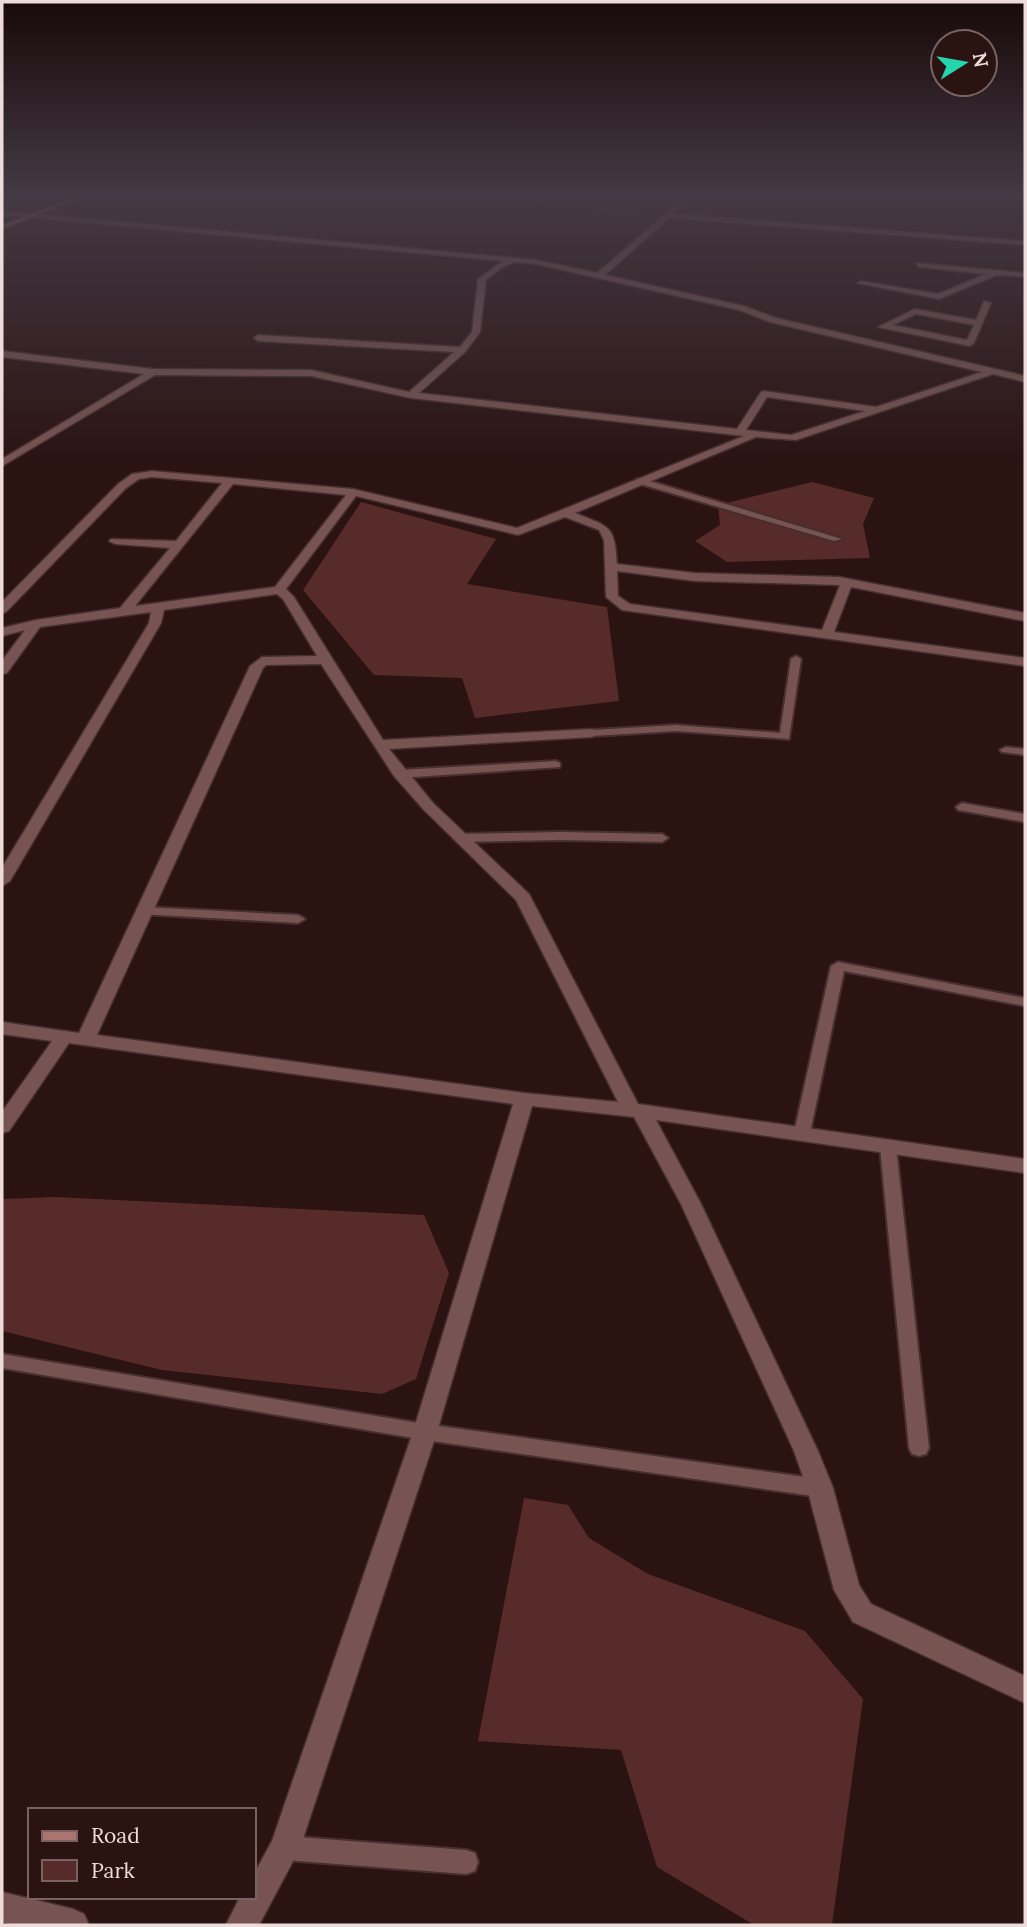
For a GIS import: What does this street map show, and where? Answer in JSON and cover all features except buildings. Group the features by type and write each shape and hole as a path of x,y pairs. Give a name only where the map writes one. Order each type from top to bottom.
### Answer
{"street":[{"path":"411,395 462,350 476,332 481,285"},
{"path":"639,285 1025,379"},
{"path":"872,285 939,297 967,285"},
{"path":"894,289 904,285"},
{"path":"885,326 970,343 987,303"},
{"path":"858,340 915,311 978,323"},
{"path":"258,338 462,350"},
{"path":"2,354 153,372 311,373 411,395 792,438 994,371"},
{"path":"2,463 153,372"},
{"path":"739,433 764,394 877,410"},
{"path":"2,609 122,486 136,476 152,474 228,479 353,492 518,532 755,435"},
{"path":"124,612 227,486 228,479"},
{"path":"2,632 36,624 279,590 353,492"},
{"path":"566,513 603,528 610,540 612,597 626,607 1025,662"},
{"path":"115,541 177,545"},
{"path":"611,567 695,577 847,582 1025,617"},
{"path":"826,636 847,582"},
{"path":"279,590 288,597 379,745 400,774 459,838 499,871 523,898 724,1274 806,1451 820,1488 847,1590 862,1613 1025,1689"},
{"path":"2,881 155,623 158,607"},
{"path":"2,670 36,624"},
{"path":"85,1040 257,666 262,661 326,660"},
{"path":"379,745 592,733"},
{"path":"2,1028 524,1100 636,1111 802,1133 1025,1166"},
{"path":"2,1126 64,1037"},
{"path":"242,1925 285,1848 425,1432 524,1100"},
{"path":"2,1907 73,1925"}],"lane":[{"path":"640,481 837,539"},
{"path":"592,733 676,728 785,737 796,659"},
{"path":"1006,750 1025,752"},
{"path":"400,774 556,765"},
{"path":"962,807 1025,818"},
{"path":"459,838 662,838"},
{"path":"144,911 298,919"},
{"path":"802,1133 838,966 1025,1002"},
{"path":"888,1147 919,1448"},
{"path":"2,1361 425,1432 820,1488"},
{"path":"285,1848 466,1861"}],"green space":[{"path":"812,482 874,498 863,524 870,558 727,562 695,541 720,525 718,505"},
{"path":"361,502 496,539 467,584 607,607 619,701 475,718 462,678 374,675 303,590"},
{"path":"55,1197 424,1215 449,1273 416,1379 382,1394 162,1370 2,1331 2,1199"},
{"path":"524,1498 568,1505 589,1538 648,1574 805,1631 863,1699 832,1925 754,1925 657,1867 621,1750 478,1741"}]}
